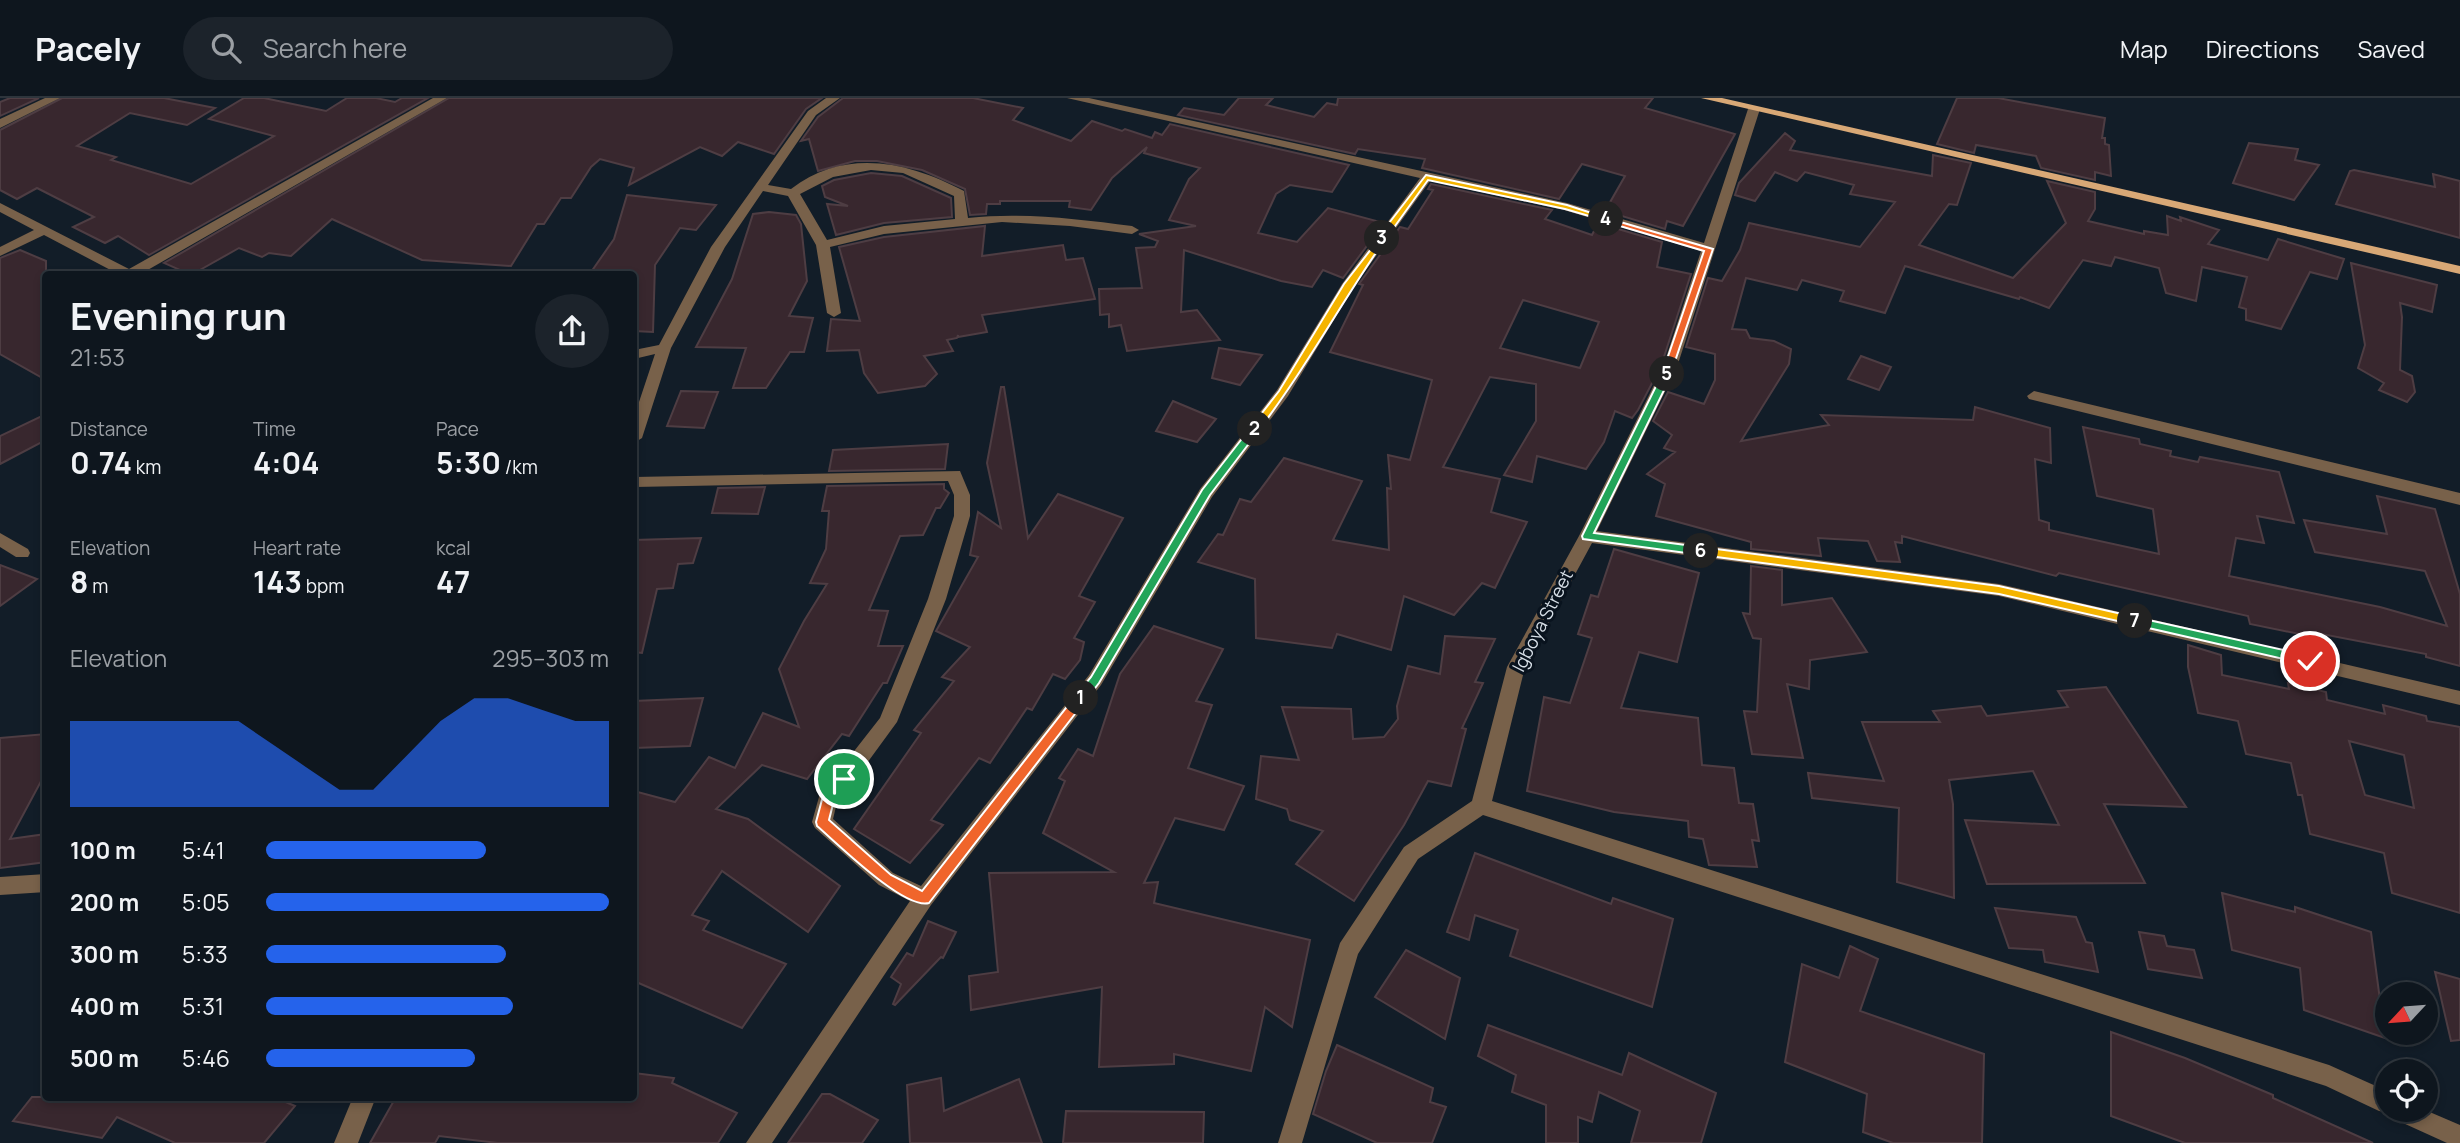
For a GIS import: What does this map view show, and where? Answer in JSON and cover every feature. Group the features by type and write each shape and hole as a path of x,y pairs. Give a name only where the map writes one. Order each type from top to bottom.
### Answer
{"main road":[{"path":"1707,98 2460,270"}],"street":[{"path":"0,124 54,98"},
{"path":"135,271 441,98"},
{"path":"637,429 664,348 718,247 812,113 834,98"},
{"path":"1073,98 1567,207 1708,249"},
{"name":"Igboya Street","path":"1481,806 1516,667 1587,536 1670,367 1754,109"},
{"path":"793,193 804,183 827,174 867,168 898,168 933,179 960,194 962,223"},
{"path":"758,1143 924,898 1095,680 1206,493 1283,393 1349,284 1426,178"},
{"path":"761,187 793,193 823,245 834,313"},
{"path":"0,208 124,271"},
{"path":"823,245 884,230 1002,219 1070,222 1132,230"},
{"path":"0,252 44,230"},
{"path":"637,353 664,348"},
{"path":"2034,396 2460,499"},
{"path":"637,482 954,475 962,495 962,516 937,599 888,722 844,779 831,785 822,822 886,879 924,898"},
{"path":"1587,536 1999,590 2460,698"},
{"path":"0,539 22,553"},
{"path":"1290,1143 1348,950 1411,853 1481,806 2329,1076 2375,1097"},
{"path":"0,886 42,883"},
{"path":"346,1143 363,1101"},
{"path":"2427,1122 2460,1137"}],"building":[{"path":"10,98 39,98 0,116 0,102"},
{"path":"62,98 164,98 215,108 187,125 130,113 77,146 116,157 111,160 191,184 274,136 209,119 244,98 264,98 326,111 347,98 376,98 395,102 402,98 428,98 149,255 118,236 105,243 73,227 94,217 37,188 17,199 0,190 0,130"},
{"path":"449,98 822,98 806,109 774,154 738,142 722,156 700,147 629,185 634,168 600,159 591,167 571,198 561,198 544,224 537,224 511,266 422,260 332,219 291,256 269,253 262,257 239,248 198,271 182,271 164,263"},
{"path":"843,98 973,98 1023,108 1013,120 1071,141 1092,121 1152,138 1155,132 1162,135 1170,124 1349,165 1332,192 1290,185 1276,194 1258,233 1297,242 1328,208 1384,223 1343,278 1323,270 1312,287 1281,281 1184,250 1181,312 1197,310 1220,340 1127,351 1121,325 1109,327 1109,314 1100,315 1099,289 1142,288 1136,248 1155,247 1158,241 1139,234 1196,226 1169,220 1189,179 1200,168 1144,153 1147,147 1112,178 1091,210 1069,207 1070,201 1000,201 1000,204 987,204 986,214 970,215 965,189 922,170 877,161 855,161 818,171 809,139 801,141 818,117"},
{"path":"1239,98 1273,98 1266,105 1314,117 1327,103 1337,105 1338,98 1653,98 1645,108 1735,134 1683,226 1667,221 1665,229 1605,211 1625,176 1582,164 1559,199 1422,168 1425,159 1358,149 1355,154 1178,115 1184,108 1224,115"},
{"path":"1957,98 1998,98 2105,118 2102,138 2105,138 2105,144 2109,145 2111,176 2095,172 2095,180 2041,168 2036,156 1976,145 1974,153 1937,144"},
{"path":"1785,133 1795,141 1790,150 1932,176 1933,155 1971,163 1957,205 1949,204 1919,245 2013,278 2066,223 2047,181 2095,192 2095,209 2088,221 2144,234 2144,231 2168,235 2167,216 2181,221 2180,217 2219,230 2208,244 2268,260 2278,239 2344,259 2337,279 2310,272 2281,329 2246,320 2246,309 2239,307 2247,277 2202,267 2196,301 2166,293 2159,268 2115,257 2111,266 2083,260 2049,308 2020,297 2019,299 1905,266 1885,313 1840,301 1844,291 1802,280 1797,290 1746,278 1732,329 1746,330 1750,338 1774,341 1791,349 1789,364 1741,441 1829,425 1821,415 1973,420 1975,407 2050,428 2051,463 2035,459 2039,520 2049,523 2049,530 2159,554 2153,509 2097,496 2083,427 2139,439 2140,444 2171,451 2170,456 2198,462 2200,457 2279,472 2294,523 2257,516 2264,543 2236,538 2229,576 2380,607 2447,626 2425,571 2315,552 2304,520 2387,534 2377,496 2435,509 2460,594 2460,666 2426,657 2426,654 2322,634 2324,639 2250,624 2248,616 2059,573 2056,576 1902,536 1902,543 1895,542 1900,562 1877,561 1868,541 1818,538 1821,556 1751,549 1751,542 1656,516 1665,484 1647,474 1675,452 1664,448 1672,435 1653,421 1668,392 1704,404 1715,380 1715,354 1686,347 1708,278 1722,281 1740,250 1749,223 1860,247 1895,202 1850,194 1854,185 1805,172 1797,181 1775,172 1755,201 1735,195 1739,183"},
{"path":"2249,143 2298,149 2295,160 2319,165 2294,200 2233,183"},
{"path":"2350,171 2435,187 2433,174 2460,181 2460,238 2336,204"},
{"path":"871,173 902,176 951,198 952,217 884,223 836,235 827,204 848,206 825,197 822,186 834,180"},
{"path":"1431,184 1552,210 1545,219 1592,235 1598,223 1662,242 1657,267 1691,274 1661,366 1632,418 1615,411 1604,442 1586,469 1537,456 1532,482 1504,475 1536,421 1536,384 1490,377 1443,467 1500,479 1491,512 1527,522 1495,588 1482,583 1454,615 1404,596 1391,650 1337,634 1332,648 1256,638 1255,579 1198,562 1218,534 1223,535 1240,499 1251,502 1284,458 1362,481 1333,540 1389,550 1387,488 1391,489 1388,455 1410,460 1432,380 1330,352 1363,285 1359,284 1400,227 1408,229 1433,190 1428,189","holes":["1523,300 1599,322 1580,368 1500,348"]},
{"path":"627,195 716,205 696,230 680,228 655,265 653,332 637,331 637,271 592,271 614,239"},
{"path":"769,212 796,215 801,224 807,281 789,316 813,318 804,352 790,352 766,388 733,388 746,348 696,347 732,279 753,214"},
{"path":"985,226 982,256 1063,245 1066,260 1083,258 1095,299 982,315 987,332 958,335 957,338 947,340 953,351 924,356 937,374 925,386 878,393 864,373 859,350 827,351 831,319 860,321 839,247 884,237"},
{"path":"20,250 46,261 46,271 42,271 42,378 0,354 0,258"},
{"path":"2351,263 2437,285 2432,312 2400,303 2400,370 2412,376 2415,392 2407,402 2379,390 2384,383 2358,368 2365,345"},
{"path":"1219,348 1262,355 1240,385 1212,378"},
{"path":"1861,356 1891,367 1879,390 1848,379"},
{"path":"1001,387 1004,387 1028,538 1058,494 1123,518 1079,596 1095,602 1074,638 1084,642 1080,660 1065,679 1053,674 1032,710 1027,708 990,763 979,758 931,820 943,825 910,863 854,829 921,733 914,730 954,681 942,677 970,647 936,631 978,557 970,555 978,512 1001,528 987,463"},
{"path":"681,391 718,392 704,428 667,426"},
{"path":"1173,401 1216,419 1197,442 1156,431"},
{"path":"42,416 42,442 0,464 0,436"},
{"path":"948,444 945,469 829,471 833,450"},
{"path":"944,484 944,489 949,493 940,508 936,508 923,535 900,536 869,610 888,611 878,646 903,646 887,683 883,683 849,736 842,734 807,779 762,765 716,809 748,819 840,886 808,932 722,871 692,915 709,921 703,930 786,964 742,1028 637,982 637,792 675,802 709,757 735,768 763,713 799,727 779,669 827,584 810,583 826,549 829,511 822,511 827,486"},
{"path":"765,487 758,514 712,513 718,488"},
{"path":"701,538 693,563 678,564 673,588 657,589 642,653 637,652 637,540"},
{"path":"1614,549 1699,573 1677,662 1639,652 1621,708 1698,718 1702,765 1734,768 1739,803 1753,804 1759,841 1752,840 1757,867 1709,865 1703,839 1689,837 1688,821 1614,812 1527,791 1544,697 1570,703 1592,638 1578,634 1591,595 1598,597"},
{"path":"0,565 37,579 0,606"},
{"path":"1751,566 1782,570 1782,605 1832,598 1867,652 1810,660 1809,689 1787,684 1803,758 1752,754 1744,711 1757,712 1761,639 1753,638 1743,613 1750,614"},
{"path":"1154,626 1223,649 1196,701 1212,705 1188,768 1244,786 1224,830 1175,818 1144,883 1158,882 1154,903 1310,940 1292,1027 1265,1007 1251,1071 1174,1054 1174,1064 1099,1067 1102,987 971,1010 969,976 998,972 989,873 1114,872 1043,833 1065,781 1059,778 1078,749 1093,756 1120,674"},
{"path":"1445,636 1495,639 1475,682 1483,683 1462,728 1466,729 1451,786 1428,781 1404,825 1354,901 1296,864 1323,831 1290,820 1287,809 1256,799 1261,756 1299,760 1282,707 1351,709 1353,739 1384,737 1398,719 1397,706 1408,666 1440,674"},
{"path":"2188,645 2221,655 2222,675 2289,689 2288,683 2326,692 2327,700 2385,714 2383,705 2426,716 2427,721 2460,727 2460,913 2392,893 2384,853 2310,834 2302,795 2298,795 2291,763 2246,754 2238,721 2198,713 2188,667","holes":["2349,741 2404,755 2414,808 2365,795"]},
{"path":"2106,687 2186,807 2104,804 2145,883 1987,884 1965,820 2059,825 2033,771 1949,780 1953,804 1954,898 1897,882 1899,808 1812,798 1808,773 1884,781 1862,722 1940,722 1933,711 1981,706 1987,716 2068,707 2058,691"},
{"path":"703,698 690,746 637,748 637,701"},
{"path":"42,734 42,779 10,839 42,835 42,863 0,868 0,738"},
{"path":"1475,853 1611,904 1613,898 1673,919 1652,1007 1510,956 1518,930 1475,915 1469,940 1447,932"},
{"path":"2222,893 2295,912 2295,907 2371,932 2378,982 2375,982 2375,1035 2304,1010 2300,968 2232,950"},
{"path":"1995,908 2076,917 2086,942 2092,943 2098,972 2045,962 2043,950 2009,948"},
{"path":"928,921 956,932 943,958 941,957 895,1005 893,1004 901,984 891,977 907,953 913,956"},
{"path":"2139,932 2164,936 2167,946 2194,950 2202,978 2148,969"},
{"path":"1850,946 1878,959 1860,1011 1984,1054 1982,1143 1893,1143 1863,1132 1867,1094 1785,1062 1802,964 1839,978"},
{"path":"1406,950 1460,978 1445,1039 1375,997"},
{"path":"2435,972 2460,979 2460,1040 2451,1041"},
{"path":"1488,1025 1622,1075 1629,1053 1716,1093 1701,1143 1631,1143 1640,1111 1599,1092 1592,1122 1578,1117 1578,1143 1546,1143 1546,1105 1512,1092 1516,1075 1478,1056"},
{"path":"2111,1032 2185,1058 2273,1095 2273,1098 2373,1143 2185,1143 2111,1116"},
{"path":"1337,1045 1433,1088 1430,1102 1446,1107 1432,1143 1377,1143 1313,1114"},
{"path":"637,1073 674,1078 672,1083 737,1113 718,1143 498,1143 439,1136 435,1143 370,1143 394,1101 637,1101"},
{"path":"941,1078 944,1111 1019,1079 1042,1143 910,1143 907,1085"},
{"path":"822,1094 830,1094 878,1120 862,1143 788,1143"},
{"path":"32,1097 42,1097 42,1101 283,1101 295,1106 264,1143 175,1143 117,1117 102,1138 13,1121"},
{"path":"1066,1111 1204,1112 1203,1143 1063,1143"}],"route":[{"path":"844,779 831,785 822,822 886,879 924,898 1095,680 1206,493 1283,393 1303,355 1349,284 1426,178 1567,207 1708,249 1670,367 1587,536 1999,590 2310,661"}]}
